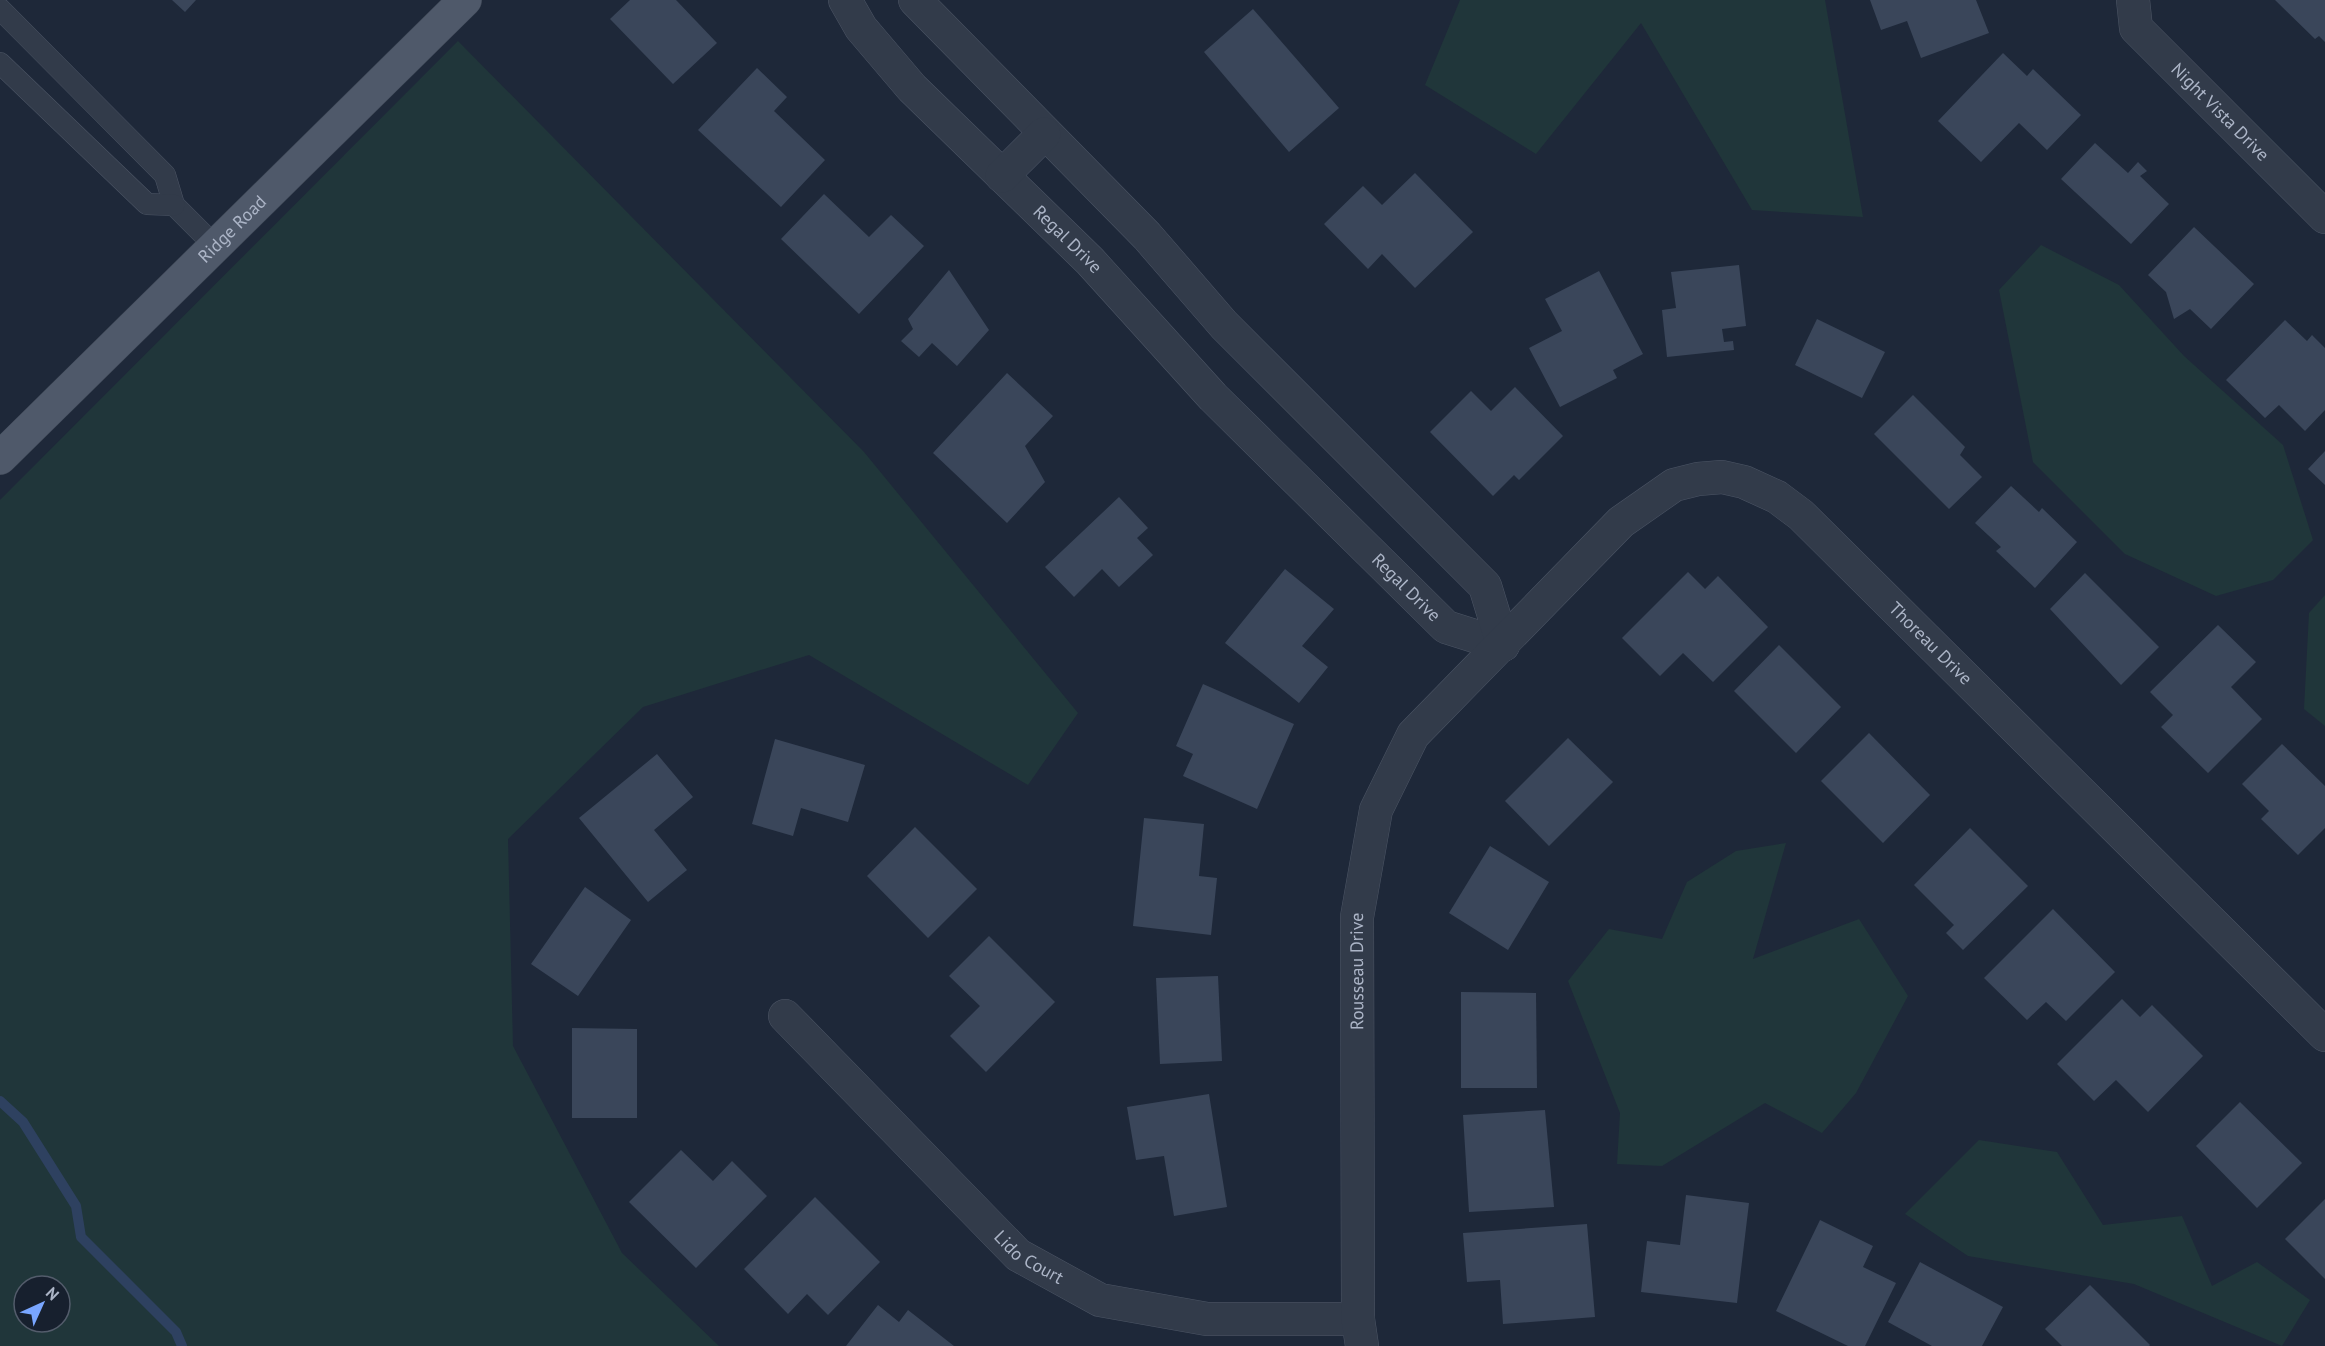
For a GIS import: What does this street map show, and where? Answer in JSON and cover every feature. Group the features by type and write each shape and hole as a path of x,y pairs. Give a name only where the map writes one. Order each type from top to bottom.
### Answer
{"main road":[{"name":"Ridge Road","path":"0,458 465,0"}],"street":[{"name":"Regal Drive","path":"845,0 861,28 912,88 1090,261 1213,397 1446,627 1503,645"},
{"path":"915,0 1044,134 1147,236 1224,326 1485,586 1503,645"},
{"name":"Night Vista Drive","path":"2133,0 2136,28 2323,210"},
{"path":"1002,176 1044,134"},
{"name":"Thoreau Drive","path":"1503,645 1621,522 1674,485 1698,479 1722,477 1744,482 1777,497 1810,523 2325,1035"},
{"name":"Rousseau Drive","path":"1360,1332 1357,917 1376,810 1413,735 1503,645"},
{"name":"Lido Court","path":"785,1016 1018,1255 1100,1300 1207,1319 1360,1332"}],"lane":[{"path":"0,9 165,175 174,204 215,246"},
{"path":"0,63 147,204 174,204"}],"green space":[{"path":"1460,0 1825,0 1863,217 1752,210 1641,23 1536,154 1425,85"},
{"path":"458,41 864,452 1078,713 1028,785 809,655 643,707 508,839 513,1046 622,1253 719,1346 0,1346 0,500"},
{"path":"2041,245 2119,285 2184,356 2283,445 2313,540 2273,580 2216,596 2125,554 2033,462 1999,290"},
{"path":"2325,595 2325,726 2304,709 2309,613"},
{"path":"1786,843 1753,959 1859,919 1908,996 1856,1093 1822,1133 1765,1103 1662,1166 1617,1164 1620,1113 1568,981 1609,929 1662,939 1687,882 1736,851"},
{"path":"1979,1140 2057,1152 2103,1225 2182,1216 2212,1286 2257,1262 2310,1300 2282,1346 2134,1284 1968,1256 1905,1214"}],"building":[{"path":"172,0 196,0 185,12"},
{"path":"630,0 676,0 717,43 673,84 610,19"},
{"path":"1870,0 1976,0 1989,33 1921,58 1907,21 1881,30"},
{"path":"2275,0 2325,0 2325,42 2319,36 2315,39"},
{"path":"1253,9 1339,108 1289,152 1204,52"},
{"path":"2003,53 2027,76 2033,69 2081,115 2047,150 2019,123 1981,162 1938,121"},
{"path":"757,68 787,97 774,111 825,160 781,207 698,130"},
{"path":"2095,143 2128,173 2138,162 2147,171 2140,176 2169,204 2131,244 2061,179"},
{"path":"1415,173 1473,232 1415,288 1382,254 1368,269 1324,224 1363,186 1382,205"},
{"path":"824,194 869,237 891,215 924,246 859,314 781,239"},
{"path":"2194,227 2254,284 2211,329 2190,309 2174,319 2166,292 2148,275"},
{"path":"1739,265 1746,326 1722,329 1724,342 1733,341 1734,350 1667,357 1662,310 1676,308 1671,272"},
{"path":"949,270 989,330 957,366 932,343 919,357 901,341 913,329 908,319"},
{"path":"1599,271 1643,354 1613,370 1617,378 1560,407 1529,348 1562,331 1545,299"},
{"path":"1817,319 1885,352 1862,398 1795,365"},
{"path":"2285,320 2307,341 2312,335 2325,348 2325,410 2305,431 2279,405 2265,418 2226,380"},
{"path":"1007,373 1053,416 1025,446 1045,482 1007,523 933,453"},
{"path":"1515,387 1563,436 1519,480 1514,475 1493,496 1430,432 1471,391 1491,411"},
{"path":"1913,395 1965,447 1960,455 1982,477 1949,509 1874,434"},
{"path":"2325,451 2325,485 2308,469"},
{"path":"2011,486 2039,512 2042,508 2077,542 2035,588 1996,551 2001,547 1975,523"},
{"path":"1119,497 1148,528 1137,538 1153,555 1119,587 1102,569 1074,597 1045,567"},
{"path":"1285,569 1334,609 1302,646 1328,667 1299,703 1225,643"},
{"path":"1688,572 1705,589 1718,576 1768,627 1713,682 1683,653 1660,676 1622,638"},
{"path":"2085,573 2159,647 2121,685 2050,609"},
{"path":"2218,625 2256,662 2231,687 2262,719 2208,773 2161,727 2173,715 2150,692"},
{"path":"1779,645 1841,707 1796,753 1734,691"},
{"path":"1203,684 1294,724 1257,809 1183,776 1193,754 1176,746"},
{"path":"1869,733 1930,795 1883,843 1821,781"},
{"path":"1568,738 1613,782 1549,846 1505,801"},
{"path":"775,739 865,765 848,822 801,808 793,836 752,824"},
{"path":"2282,744 2325,786 2325,828 2298,855 2261,819 2269,811 2242,784"},
{"path":"657,754 693,797 654,830 687,870 648,902 579,818"},
{"path":"1144,818 1204,824 1199,876 1217,878 1211,935 1133,926"},
{"path":"915,827 977,889 928,938 867,876"},
{"path":"1970,828 2028,886 1963,950 1946,933 1954,925 1914,885"},
{"path":"1490,846 1549,882 1508,950 1449,913"},
{"path":"585,887 631,920 578,996 531,964"},
{"path":"2053,909 2115,972 2066,1021 2046,1002 2027,1020 1984,978"},
{"path":"989,936 1055,1002 986,1072 950,1036 980,1006 949,976"},
{"path":"1218,976 1222,1061 1160,1064 1156,978"},
{"path":"1461,992 1536,993 1537,1088 1461,1088"},
{"path":"2122,999 2140,1017 2152,1005 2203,1056 2148,1112 2116,1080 2094,1101 2057,1064"},
{"path":"572,1028 637,1029 637,1118 572,1118"},
{"path":"1209,1094 1227,1207 1174,1216 1164,1156 1136,1160 1127,1107"},
{"path":"2240,1102 2302,1163 2257,1208 2196,1146"},
{"path":"1545,1110 1554,1207 1469,1212 1463,1115"},
{"path":"681,1150 713,1181 732,1161 767,1196 696,1268 629,1202"},
{"path":"1686,1195 1749,1203 1737,1303 1641,1292 1647,1241 1680,1245"},
{"path":"815,1197 880,1262 828,1315 807,1294 788,1314 744,1269"},
{"path":"2325,1199 2325,1279 2285,1239"},
{"path":"1820,1220 1873,1246 1863,1267 1896,1283 1865,1346 1848,1346 1776,1311"},
{"path":"1587,1224 1595,1317 1503,1324 1500,1280 1467,1282 1463,1233"},
{"path":"1920,1262 2003,1307 1982,1346 1932,1346 1888,1322"},
{"path":"2090,1285 2149,1346 2062,1346 2045,1329"},
{"path":"878,1305 899,1322 908,1310 954,1346 846,1346"}],"waterway":[{"path":"0,1101 23,1122 76,1206 81,1237 176,1332 182,1346"}]}
